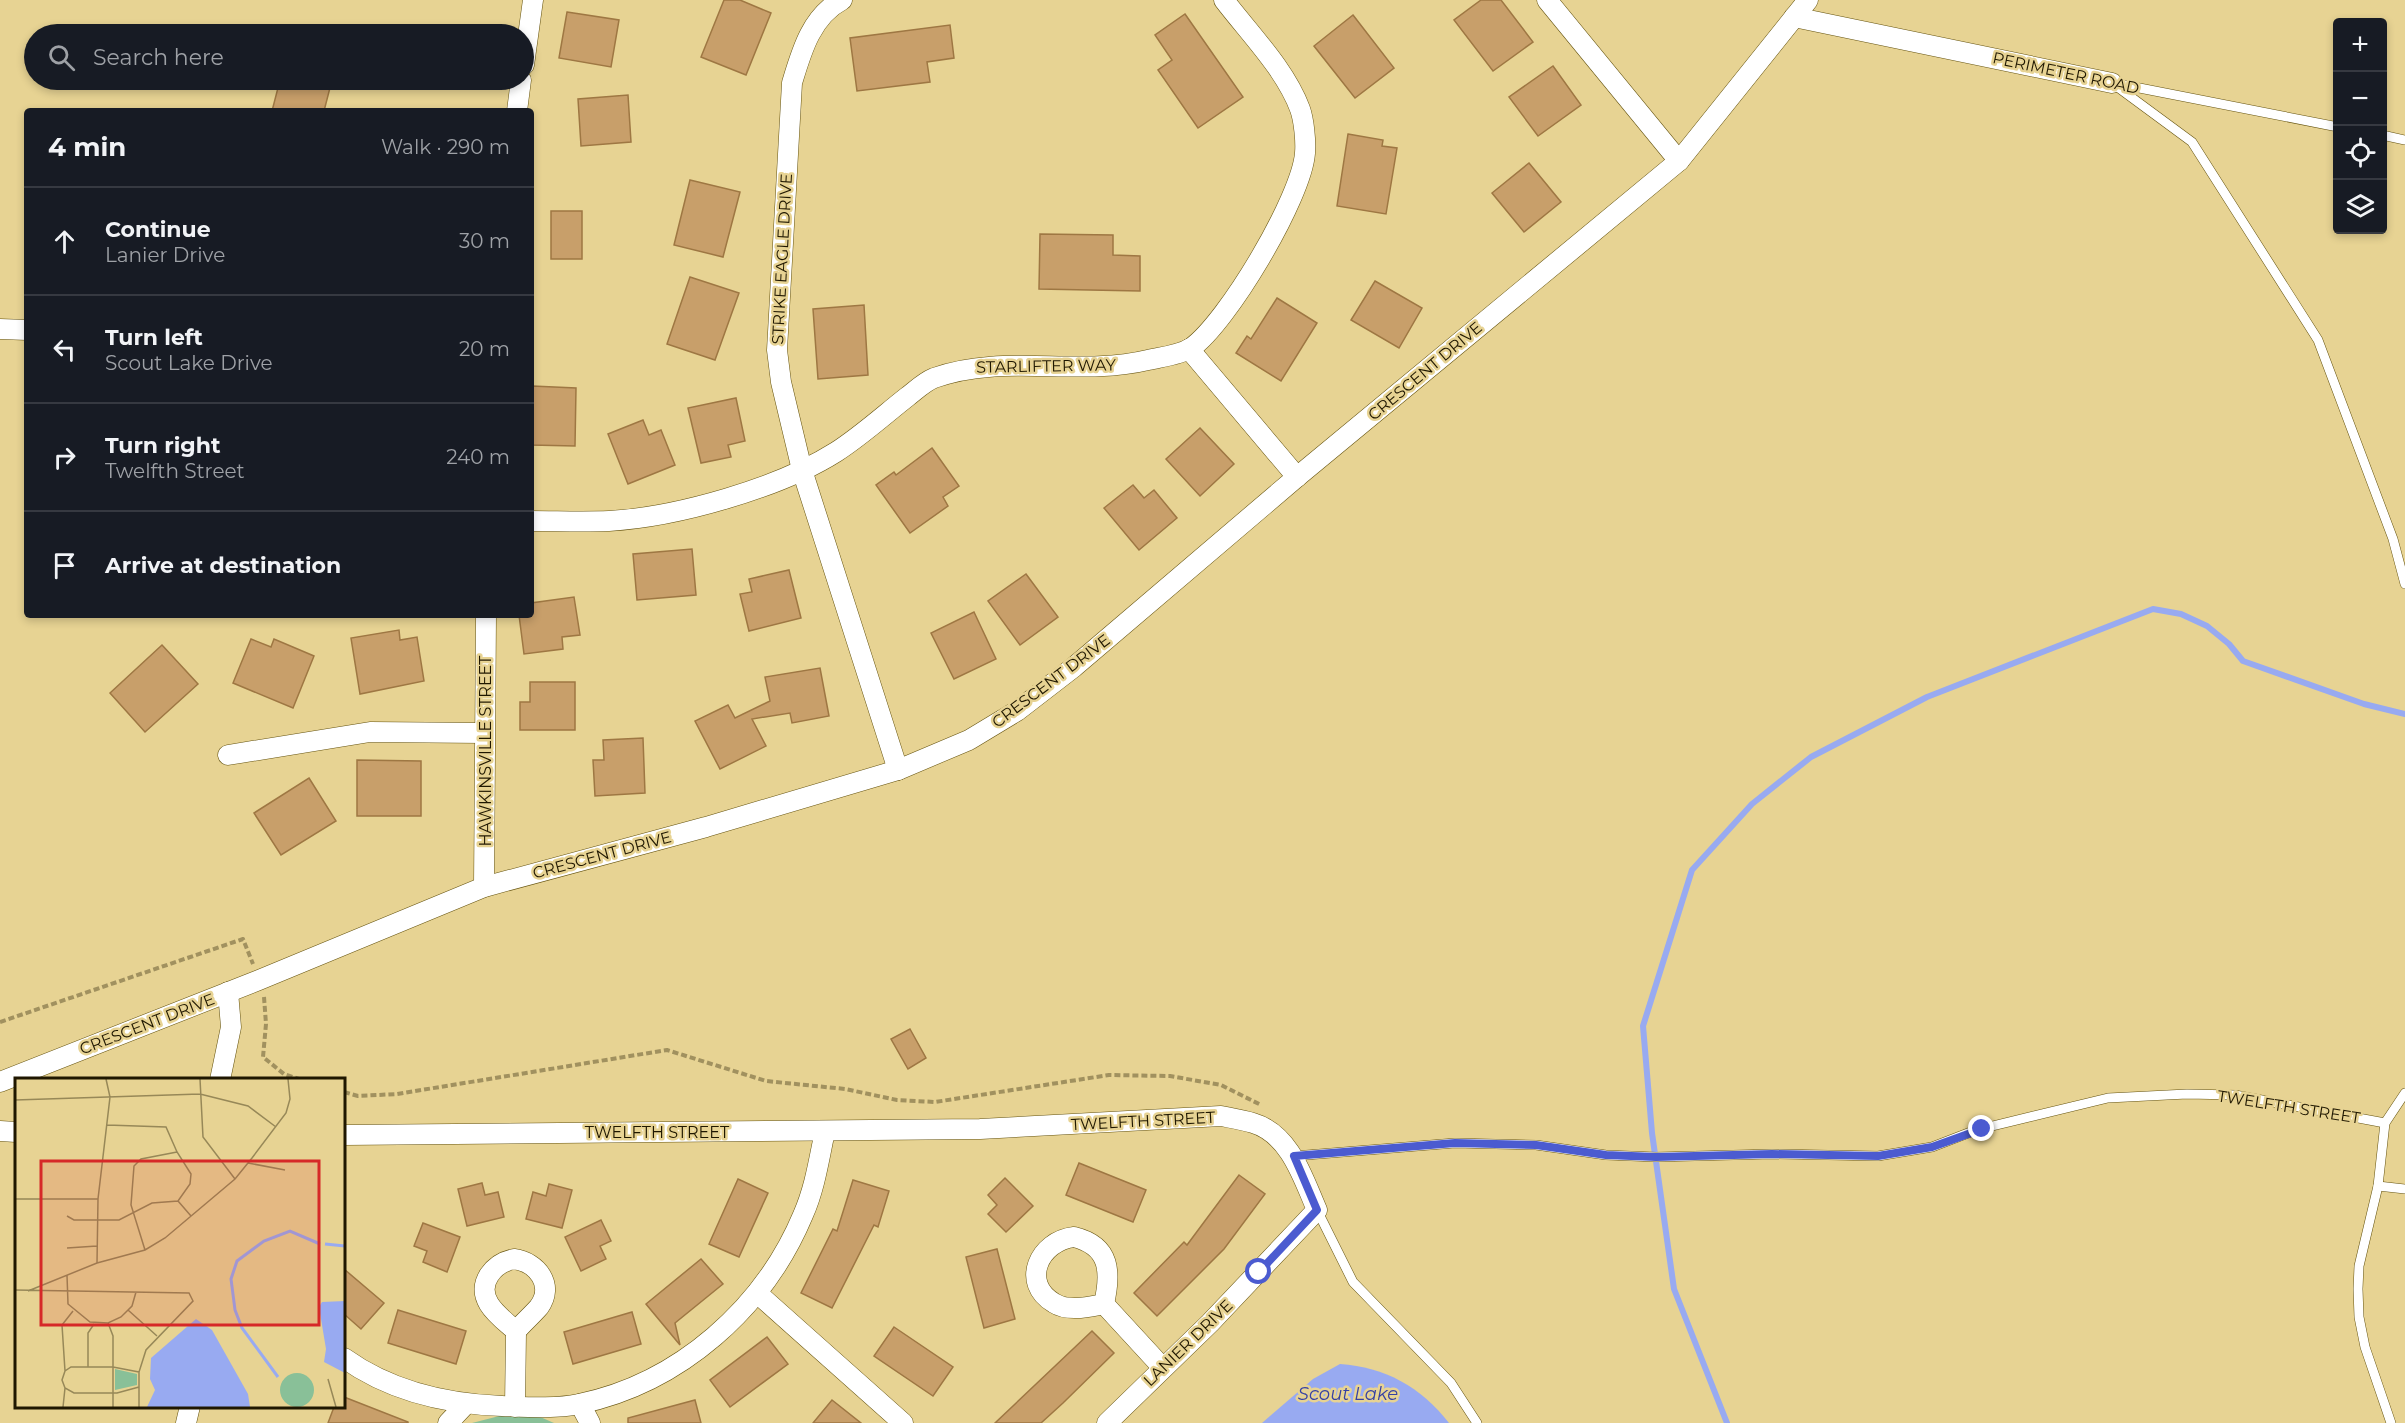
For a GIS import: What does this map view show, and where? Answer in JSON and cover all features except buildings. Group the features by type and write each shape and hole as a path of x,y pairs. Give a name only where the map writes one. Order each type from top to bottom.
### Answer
{"street":[{"path":"529,24 532,0"},
{"name":"STRIKE EAGLE DRIVE","path":"842,0 818,21 804,43 792,84 777,350 781,382 802,470 898,770"},
{"path":"1224,0 1286,81 1301,111 1305,154 1289,205 1244,283 1210,328 1189,349 1297,477"},
{"path":"1547,0 1679,161"},
{"name":"CRESCENT DRIVE","path":"0,1082 259,980 484,887 706,827 898,770 969,740 1017,711 1074,667 1297,477 1679,161 1808,0"},
{"name":"PERIMETER ROAD","path":"1794,17 2112,82"},
{"path":"518,108 520,90"},
{"path":"0,329 24,330"},
{"name":"STARLIFTER WAY","path":"534,521 610,521 678,510 753,489 802,470 837,452 929,380 963,368 1004,365 1108,367 1148,360 1189,349"},
{"name":"HAWKINSVILLE STREET","path":"484,887 486,618"},
{"path":"228,755 370,732 484,733"},
{"path":"220,1078 231,1027 228,992"},
{"name":"TWELFTH STREET","path":"345,1135 980,1129 1221,1116 1256,1123 1280,1140 1294,1156"},
{"path":"345,1359 398,1386 425,1396 465,1405 515,1407 580,1404 640,1383 694,1353 735,1318 757,1293 785,1252 804,1213 817,1171 825,1131"},
{"path":"1294,1156 1317,1210"},
{"name":"LANIER DRIVE","path":"1107,1423 1162,1367 1210,1323 1317,1210"},
{"path":"757,1293 903,1423"},
{"path":"1104,1304 1162,1367"},
{"path":"515,1407 516,1331"},
{"path":"580,1404 590,1423"},
{"path":"448,1423 465,1405"},
{"path":"186,1423 190,1408"}],"lane":[{"name":"PERIMETER ROAD","path":"2112,82 2333,126"},
{"path":"2112,82 2192,142 2318,340 2393,538 2405,584"},
{"path":"2387,136 2405,140"},
{"path":"2391,1423 2365,1347 2359,1317 2359,1266 2378,1186 2385,1123 2405,1093"},
{"name":"TWELFTH STREET","path":"1294,1156 1391,1147 1494,1143 1656,1157 1772,1154 1878,1156 1932,1147 1976,1130 2108,1098 2187,1094 2235,1095 2385,1123"},
{"path":"2378,1186 2405,1190"},
{"path":"1317,1210 1353,1282 1451,1383 1477,1423"}],"path":[{"path":"0,1022 243,939 265,999 266,1024 263,1058 284,1074 296,1078"},
{"path":"345,1092 358,1096 397,1094 667,1050 766,1081 845,1089 897,1100 934,1102 1109,1075 1170,1076 1221,1085 1265,1108"}],"green space":[{"path":"511,1413 538,1416 554,1423 472,1423"}],"water":[{"name":"Scout Lake","path":"1340,1364 1372,1369 1401,1381 1426,1399 1449,1423 1262,1423 1313,1379"}],"waterway":[{"path":"1727,1423 1674,1289 1652,1133 1643,1026 1692,870 1752,804 1811,757 1927,697 2153,609 2181,614 2207,626 2229,644 2243,661 2364,704 2405,714"}],"route":[{"path":"1259,1272 1317,1210 1294,1156 1391,1147 1428,1147 1455,1143 1536,1145 1606,1155 1656,1157 1772,1154 1878,1156 1932,1147 1982,1129"}]}
